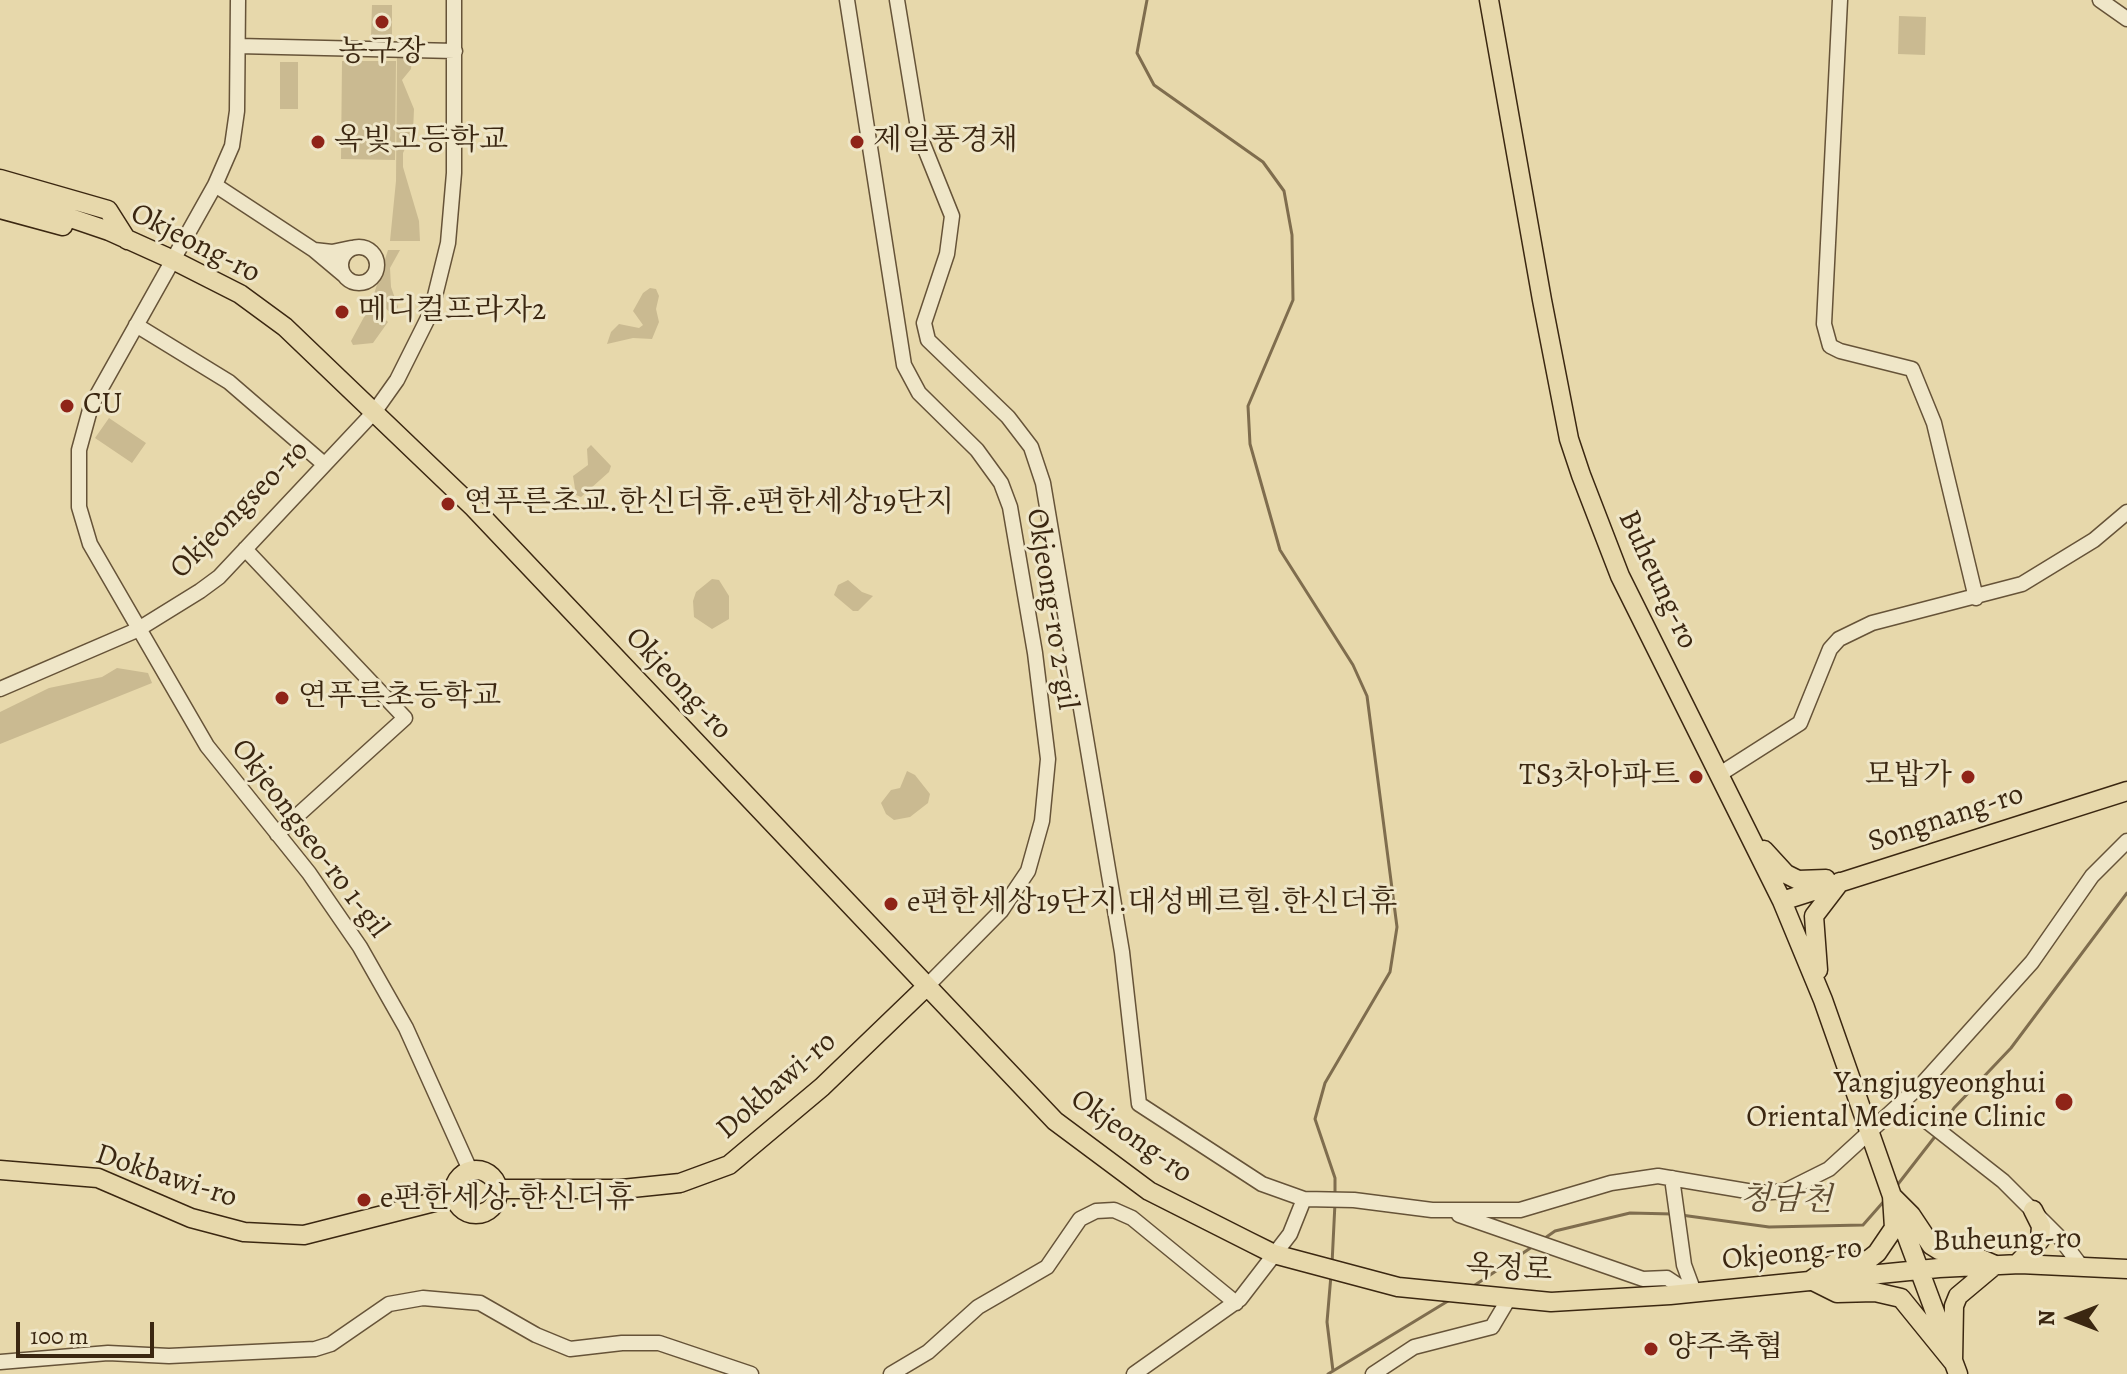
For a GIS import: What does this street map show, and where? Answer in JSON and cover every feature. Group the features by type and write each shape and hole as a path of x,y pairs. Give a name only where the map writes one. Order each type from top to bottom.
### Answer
{"main road":[{"name":"Buheung-ro","path":"1489,0 1569,439 1600,531 1782,901 1823,1000 1918,1271 2017,1264 2127,1269"},
{"path":"0,179 108,210 127,240"},
{"name":"Okjeong-ro","path":"0,194 127,240 240,294 285,327 474,508 1055,1121 1149,1191 1280,1256 1347,1274"},
{"path":"0,209 163,257"},
{"name":"Songnang-ro","path":"1782,901 2127,791"},
{"path":"1748,832 1786,874 1798,880 1815,881 1880,869"},
{"path":"1823,1000 1814,916 1840,882"},
{"name":"Dokbawi-ro","path":"498,1189 622,1189 665,1185 729,1165 822,1087 927,986"},
{"name":"Dokbawi-ro","path":"0,1170 98,1178 191,1218 244,1232 304,1235 454,1197"},
{"path":"470,1170 491,1176 498,1189 495,1204 483,1213 468,1213 454,1197 459,1178 470,1170"},
{"path":"1892,1196 1911,1215 1931,1245 1939,1250 1965,1252 1995,1265 1958,1296 1954,1306 1956,1368"},
{"path":"1892,1196 1894,1228 1877,1253 1868,1260 1835,1263 1811,1280 1837,1293 1875,1292 1901,1298 1956,1368"},
{"path":"2017,1264 2040,1240 2041,1226 2033,1210"},
{"name":"Okjeong-ro","path":"1691,1292 1918,1271"},
{"path":"1918,1271 1956,1368"},
{"name":"옥정로","path":"1347,1274 1434,1293 1502,1300 1551,1302 1691,1292"}],"street":[{"name":"Okjeongseo-ro 1-gil","path":"238,0 234,135 215,185 163,257 136,325 91,406 82,431 78,468 79,507 90,544 137,630 207,746 360,947 406,1028 470,1170"},
{"name":"Okjeongseo-ro","path":"0,689 137,630 200,591 245,549 375,411 411,358 431,312 442,273 454,173 454,0"},
{"name":"Okjeong-ro 2-gil","path":"847,0 904,365 919,393 977,450 1001,483 1010,507 1035,653 1048,759 1042,821 1028,871 1001,911 927,986"},
{"path":"897,0 919,134 952,216 947,254 924,323 928,340 1008,417 1031,447 1043,483 1122,952 1139,1104 1262,1184 1309,1199 1354,1200 1445,1210 1520,1210 1611,1183 1658,1176 1674,1184 1759,1193 1785,1191 1829,1169 1924,1082 2032,962 2092,876 2127,841"},
{"path":"1840,0 1824,324 1830,346 1912,369 1934,423 1976,598"},
{"path":"2100,0 2127,19"},
{"path":"238,46 455,51"},
{"path":"215,185 314,250 346,277 362,283 377,270 374,253 355,247 332,252 314,250"},
{"path":"346,277 341,262 347,251 355,247"},
{"path":"136,325 229,382 324,464"},
{"path":"1720,774 1800,723 1830,649 1839,639 1872,623 2022,584 2094,540 2127,512"},
{"path":"245,549 405,718 277,834"},
{"path":"1924,1119 2033,1210 2068,1246 2081,1266"},
{"path":"1674,1184 1684,1265 1691,1292"},
{"path":"1134,1374 1236,1303 1280,1256 1309,1199"},
{"path":"891,1374 928,1352 978,1307 1047,1267 1080,1219 1096,1211 1114,1210 1149,1230 1236,1303"},
{"path":"1445,1210 1643,1279 1667,1278 1691,1292"},
{"path":"3,1366 108,1353 169,1356 315,1349 331,1344 389,1304 423,1298 480,1303 564,1347 659,1343 751,1374"},
{"path":"1373,1374 1414,1347 1492,1327 1502,1300"}],"shaded area":[{"name":"농구장","path":"372,5 392,5 392,37 371,37"},
{"path":"1899,16 1926,17 1925,55 1898,54"},
{"path":"397,57 412,58 411,69 402,80 414,109 413,132 403,153 403,167 419,221 420,241 390,241 396,181"},
{"path":"342,61 396,61 395,160 341,159"},
{"path":"280,62 298,62 298,109 280,109"},
{"path":"388,250 400,250 390,268 391,287 398,307 393,315 373,297"},
{"path":"650,288 656,289 659,296 656,309 659,322 652,339 633,338 607,344 611,332 619,324 639,328 643,325 633,311 643,293"},
{"path":"370,306 388,322 373,343 353,345 351,341"},
{"path":"109,418 146,443 132,463 95,438"},
{"path":"591,445 611,466 609,472 581,497 576,495 573,476 588,465 587,449"},
{"path":"712,579 719,580 729,596 729,619 712,629 694,617 693,601 696,592"},
{"path":"848,580 862,592 873,596 858,611 853,611 834,595 838,585"},
{"path":"117,668 148,673 152,683 0,744 0,712 49,688 102,677"},
{"path":"907,771 915,775 930,794 928,803 910,817 894,820 886,814 881,803 891,790 900,788"}],"waterway":[{"path":"1147,0 1137,53 1154,85 1263,162 1284,191 1292,235 1293,300 1248,406 1250,444 1280,550 1353,665 1367,696 1397,927 1390,972 1325,1083 1315,1119 1335,1178 1335,1196"},
{"name":"청담천","path":"1941,1128 1954,1108 2011,1048 2127,893"},
{"name":"청담천","path":"1895,1188 1937,1134"},
{"name":"청담천","path":"1681,1215 1769,1227 1863,1225 1885,1200"},
{"path":"1332,1264 1335,1203"},
{"name":"청담천","path":"1545,1238 1555,1231 1630,1213 1673,1214"},
{"name":"청담천","path":"1472,1287 1532,1247"},
{"path":"1331,1275 1327,1322 1333,1371"},
{"name":"청담천","path":"1328,1374 1448,1301"}],"place":[{"name":"농구장","path":"382,22"},
{"name":"옥빛고등학교","path":"318,142"},
{"name":"제일풍경채","path":"857,142"},
{"name":"메디컬프라자2","path":"342,312"},
{"name":"CU","path":"67,406"},
{"name":"연푸른초교.한신더휴.e편한세상19단지","path":"448,504"},
{"name":"연푸른초등학교","path":"282,698"},
{"name":"TS3차아파트","path":"1696,777"},
{"name":"모밥가","path":"1968,777"},
{"name":"e편한세상19단지.대성베르힐.한신더휴","path":"891,904"},
{"name":"Yangjugyeonghui Oriental Medicine Clinic","path":"2064,1102"},
{"name":"e편한세상.한신더휴","path":"364,1200"},
{"name":"양주축협","path":"1651,1349"}]}
